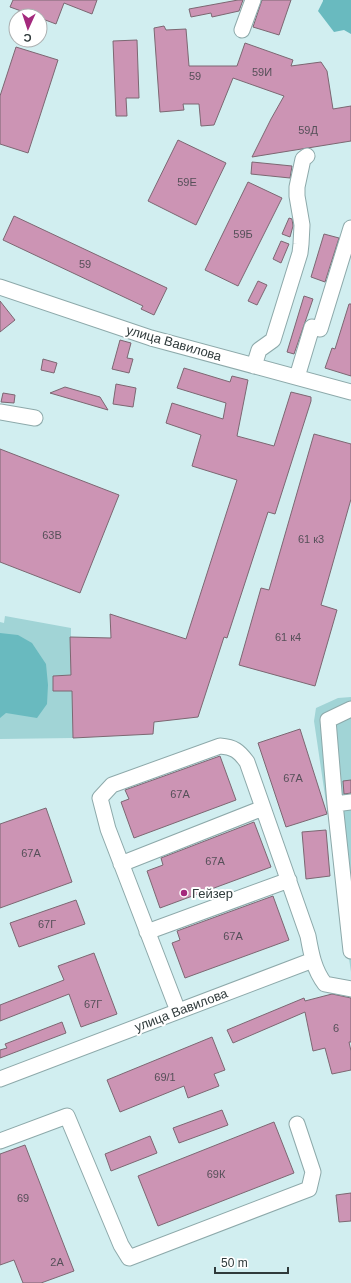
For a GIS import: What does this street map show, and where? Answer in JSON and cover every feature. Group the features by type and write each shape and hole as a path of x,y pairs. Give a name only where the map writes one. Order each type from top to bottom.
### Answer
{"street":[{"path":"242,30 253,0"},
{"path":"254,366 259,350 273,340 300,253 302,225 297,187 303,159 307,156"},
{"path":"297,378 312,327 320,329 351,228"},
{"name":"улица Вавилова","path":"0,287 151,338 351,392"},
{"path":"0,412 35,418"},
{"path":"351,709 328,720 335,804 348,906 351,950"},
{"path":"178,1011 108,829 100,798 112,785 220,746 230,747 241,754 247,762 308,936 313,960 319,977 325,984 351,989"},
{"path":"335,804 351,802"},
{"path":"121,864 263,808"},
{"path":"147,932 289,880"},
{"name":"улица Вавилова","path":"0,1079 313,960"},
{"path":"0,1140 68,1116 121,1245 129,1258 309,1189 313,1172 297,1124"}],"shaded area":[{"path":"323,0 351,0 351,34 344,30 334,32 318,11"},
{"path":"5,616 71,628 71,675 53,676 53,691 72,691 73,738 0,739 0,622 4,623"},
{"path":"0,633 18,635 32,643 46,664 48,685 47,704 37,718 6,713 0,718"},
{"path":"351,697 351,972 314,721 316,708 338,698"}],"building":[{"path":"13,0 97,0 92,14 64,3 56,24 48,21 48,8 10,7"},
{"path":"243,0 239,11 212,17 211,13 191,17 189,9"},
{"path":"262,0 291,0 279,35 253,27"},
{"path":"164,26 166,30 186,29 189,66 237,66 245,43 293,60 291,66 321,62 327,71 333,109 351,106 351,141 252,157 284,96 233,78 214,125 201,126 199,104 183,104 184,110 160,112 154,28"},
{"path":"137,40 139,98 126,98 127,116 116,116 113,41"},
{"path":"16,48 58,60 28,153 0,144 0,96"},
{"path":"178,140 226,163 196,225 148,201"},
{"path":"252,162 292,166 290,178 251,174"},
{"path":"248,182 282,198 238,286 205,270"},
{"path":"14,216 167,288 154,315 141,309 143,306 3,240"},
{"path":"289,218 292,219 293,226 290,237 282,234"},
{"path":"324,234 339,238 325,282 311,277"},
{"path":"281,241 289,244 281,263 273,259"},
{"path":"258,281 267,285 257,305 248,301"},
{"path":"304,296 313,299 294,354 287,352"},
{"path":"0,301 15,320 0,332"},
{"path":"349,304 351,304 351,376 325,368 332,348 335,349"},
{"path":"120,340 131,343 127,358 133,359 129,373 112,369"},
{"path":"43,359 57,363 54,373 41,370"},
{"path":"184,368 230,382 232,376 248,380 237,436 274,446 291,392 311,397 311,401 275,514 268,512 227,638 224,637 198,717 154,722 153,734 73,738 72,691 53,691 53,676 71,675 70,637 111,638 110,614 186,639 237,480 192,466 201,435 166,423 172,403 223,419 226,403 177,388"},
{"path":"116,384 136,388 133,407 113,404"},
{"path":"65,387 100,397 108,410 50,393"},
{"path":"3,393 15,395 14,403 1,402"},
{"path":"314,434 351,444 351,499 321,605 337,610 315,686 239,665 261,588 269,590"},
{"path":"0,449 119,495 80,593 0,562"},
{"path":"300,729 327,814 286,827 258,743"},
{"path":"220,756 236,800 134,838 121,802 129,799 125,790"},
{"path":"351,780 351,793 344,794 343,781"},
{"path":"46,808 72,882 0,908 0,824"},
{"path":"254,822 271,867 160,908 147,871 163,865 161,858"},
{"path":"326,830 330,876 306,879 302,832"},
{"path":"273,896 289,940 185,978 172,943 180,940 177,931"},
{"path":"76,900 85,924 19,947 10,923"},
{"path":"94,953 117,1014 81,1027 69,994 0,1021 0,1005 64,980 58,966"},
{"path":"332,994 351,998 351,1042 349,1042 351,1051 351,1070 332,1074 325,1048 313,1051 305,1012 233,1043 227,1030 304,998 305,1001"},
{"path":"62,1022 66,1033 0,1058 0,1050 7,1048 5,1044"},
{"path":"212,1037 225,1070 214,1074 219,1086 188,1098 184,1086 120,1112 107,1080"},
{"path":"222,1110 228,1125 179,1143 173,1128"},
{"path":"274,1122 294,1173 158,1226 138,1176"},
{"path":"150,1136 157,1153 111,1171 105,1154"},
{"path":"25,1145 74,1271 41,1283 23,1283 14,1260 0,1265 0,1154"},
{"path":"351,1193 351,1221 339,1222 336,1195"}],"place":[{"name":"Гейзер","path":"184,893"}]}
